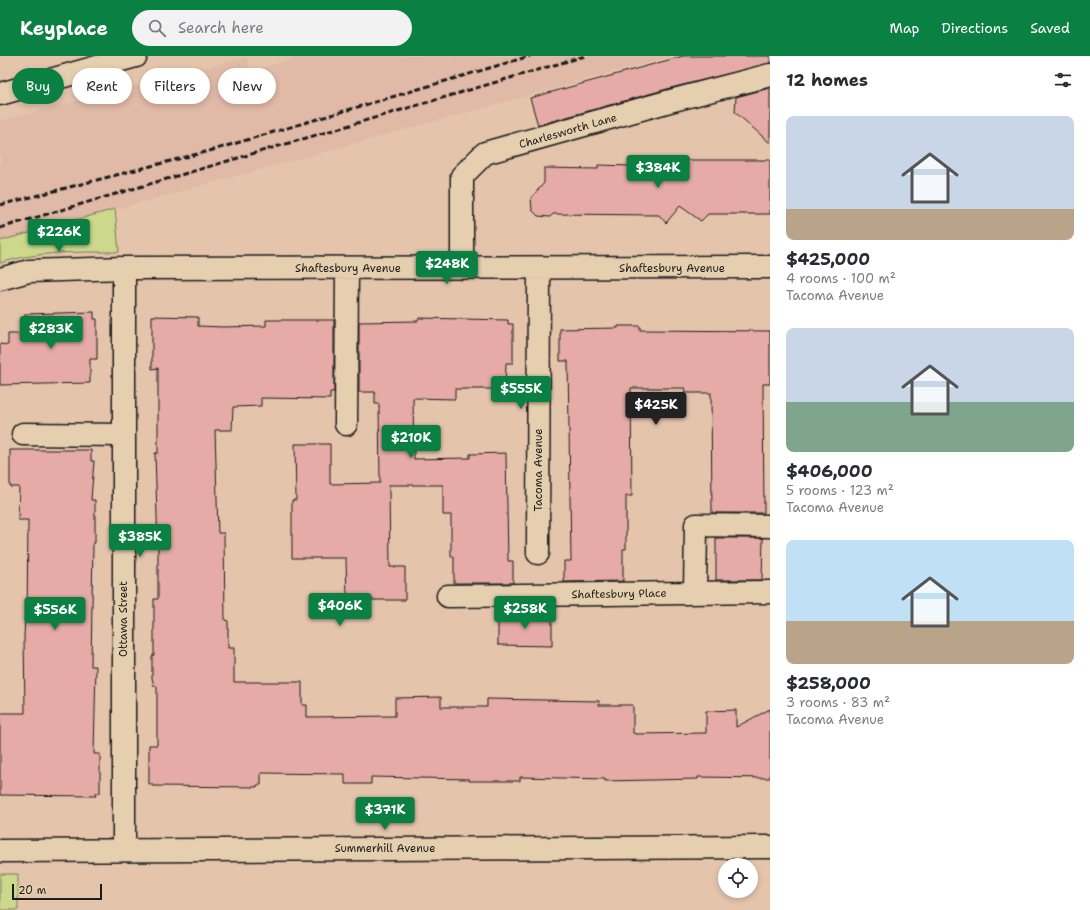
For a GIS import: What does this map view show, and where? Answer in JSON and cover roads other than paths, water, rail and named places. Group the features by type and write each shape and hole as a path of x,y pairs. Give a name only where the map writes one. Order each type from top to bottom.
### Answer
{"street":[{"path":"0,94 136,56"},
{"name":"Charlesworth Lane","path":"462,268 462,176 485,154 670,101 770,75"},
{"name":"Shaftesbury Avenue","path":"0,279 29,271 124,268 347,269 770,267"},
{"name":"Ottawa Street","path":"124,268 122,435 124,849"},
{"name":"Tacoma Avenue","path":"538,553 539,268"},
{"path":"346,424 347,269"},
{"path":"23,434 122,435"},
{"path":"695,593 696,525 770,526"},
{"name":"Shaftesbury Place","path":"448,596 770,592"},
{"name":"Summerhill Avenue","path":"0,851 124,849 770,847"}],"railway":[{"path":"0,205 213,150 530,56"},
{"path":"0,228 585,56"}]}
